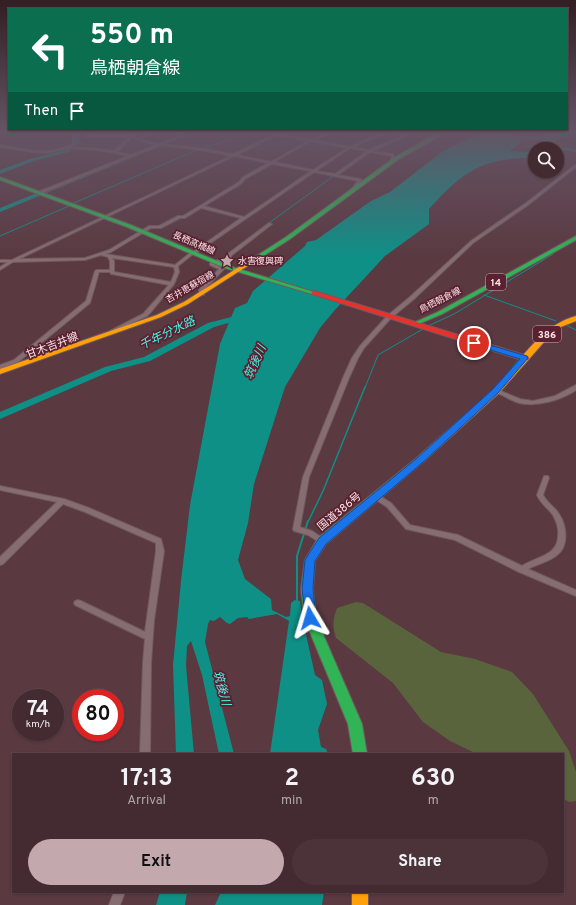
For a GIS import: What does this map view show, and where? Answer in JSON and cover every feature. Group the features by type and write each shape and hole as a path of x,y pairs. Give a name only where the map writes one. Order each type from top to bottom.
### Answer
{"main road":[{"path":"238,271 288,238 377,173"},
{"name":"長栖高橋線","path":"0,178 105,217 194,255 238,271"},
{"name":"鳥栖朝倉線","path":"414,324 440,313 576,238"},
{"path":"238,271 414,324"},
{"name":"吉井恵蘇宿線","path":"0,372 66,348 111,334 158,316 202,294 238,271"},
{"name":"国道386号","path":"360,753 355,724 310,618 307,589 310,560 322,541 419,461 496,391 541,340 556,327 576,318"},
{"name":"鳥栖朝倉線","path":"414,324 524,358"},
{"name":"甘木吉井線","path":"0,377 100,340 111,334"},
{"path":"360,893 360,905"}],"street":[{"path":"41,193 89,173"},
{"path":"41,193 90,173"},
{"path":"0,268 12,260 198,173"},
{"path":"0,261 85,259 102,254 150,227 160,227 202,207 253,173"},
{"path":"102,254 176,266 310,173"},
{"path":"326,173 360,180 350,193"},
{"path":"322,541 306,532 296,529 305,484 331,413 355,358 386,316 412,298 472,242 527,204 567,173"},
{"path":"202,207 244,218"},
{"path":"218,261 226,262 230,254 270,224"},
{"path":"109,256 112,261 112,271"},
{"path":"202,294 201,291 222,269 211,264"},
{"path":"111,334 113,331 145,315 172,284 177,272 176,266"},
{"path":"0,367 16,361 88,302 97,271 112,271 112,273 172,284"},
{"path":"496,391 527,403 566,394 576,387"},
{"path":"522,570 529,564 554,554 559,550 562,542 562,527 558,517 541,499 540,495 546,478"},
{"path":"0,488 62,501 159,541 160,551 148,638 145,753"},
{"path":"375,496 389,505 408,526 456,537 522,570 576,593"},
{"path":"0,562 62,501"},
{"path":"78,603 148,638"},
{"path":"114,905 120,893"}],"green space":[{"path":"356,602 363,603 441,652 475,659 512,672 533,694 569,751 576,772 576,801 570,802 564,799 564,753 475,753 450,741 423,722 393,683 336,638 334,623 337,608"}],"water":[{"name":"筑後川","path":"414,173 469,173 452,186 429,209 429,224 385,256 320,328 285,387 254,484 248,523 238,560 245,579 271,599 272,610 286,617 290,616 291,603 295,600 300,601 315,675 322,680 327,704 318,730 321,747 326,749 328,753 270,753 289,621 277,614 249,619 247,617 238,618 230,624 220,617 214,621 210,620 208,624 205,642 234,753 219,753 202,675 191,641 187,646 186,666 194,753 176,753 173,665 181,581 190,505 220,344 235,308 247,303 253,291 305,246 307,242 316,240 371,201 390,192"},
{"path":"160,893 187,893 185,905 156,905"},
{"path":"221,893 324,893 322,905 215,905"}],"waterway":[{"path":"0,210 90,173"},
{"path":"74,203 143,173"},
{"path":"269,223 335,175"},
{"path":"0,236 69,206"},
{"path":"230,252 259,230"},
{"path":"485,295 553,254"},
{"path":"428,326 454,314 485,295"},
{"path":"485,295 556,321"},
{"name":"千年分水路","path":"0,416 108,369 147,359 211,325 243,316"},
{"path":"566,325 576,330"},
{"path":"365,388 378,355 423,329"},
{"path":"308,522 323,491 365,387"},
{"path":"297,601 297,556 308,521"}],"traffic: fast":[{"path":"258,257 288,238 376,173"},
{"path":"0,178 129,226 227,267 314,293"},
{"path":"414,324 440,313 576,238"},
{"path":"360,753 355,724 310,618 307,589 310,560 322,541 421,459"}],"traffic: slow":[{"path":"0,372 159,316 186,303 258,257"},
{"path":"421,459 496,391 541,340 556,327 576,318"},
{"path":"360,893 360,905"}],"traffic: jam":[{"path":"314,293 414,324"},
{"path":"414,324 525,358"}],"place":[{"name":"水害復興碑","path":"227,261"}],"route":[{"path":"310,618 307,589 310,560 322,541 419,461 462,420 496,391 524,358 474,343"}]}
